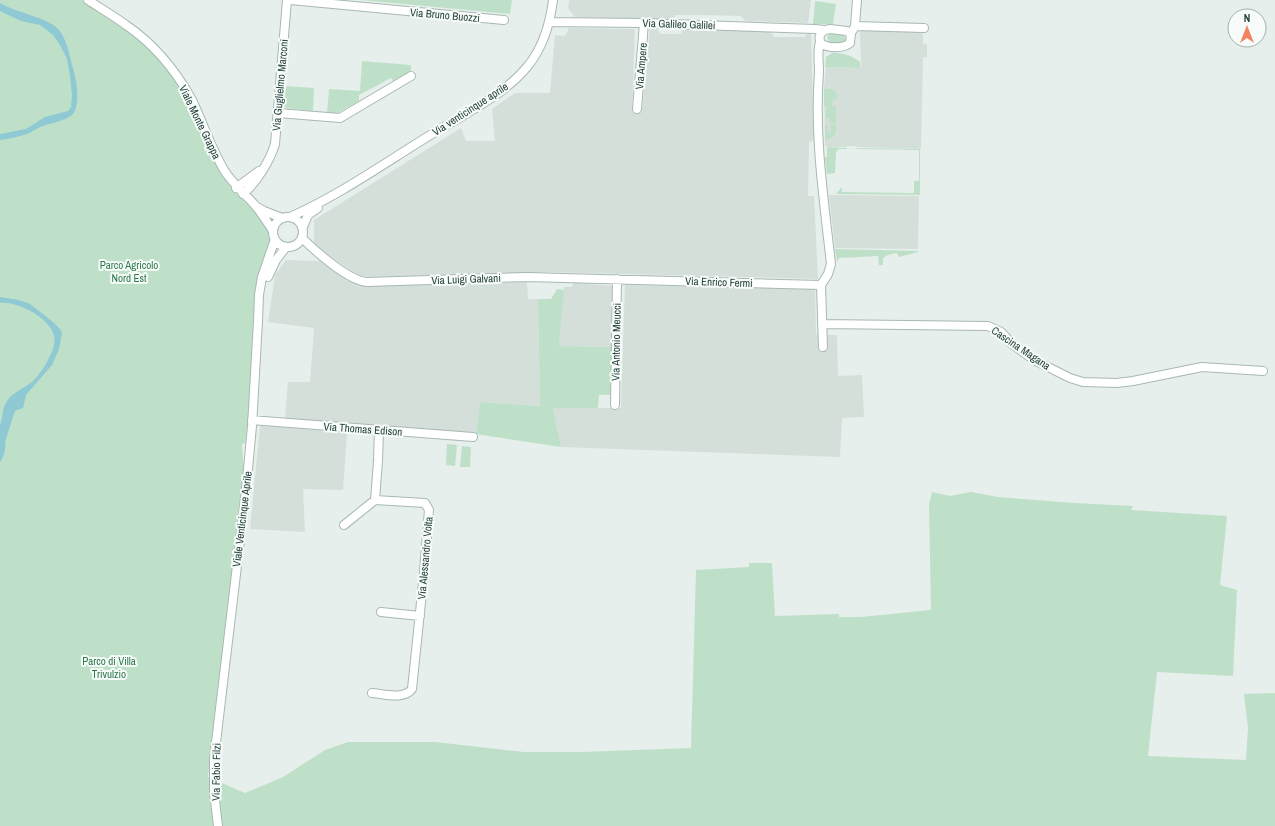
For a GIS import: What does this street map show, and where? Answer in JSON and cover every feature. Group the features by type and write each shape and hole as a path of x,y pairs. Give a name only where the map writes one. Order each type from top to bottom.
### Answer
{"street":[{"name":"Viale Monte Grappa","path":"88,0 126,24 154,48 163,58 182,83 192,101 222,166 236,188 263,216 274,235"},
{"name":"Via Guglielmo Marconi","path":"243,194 254,183 273,152 275,144 288,0"},
{"name":"Via Bruno Buozzi","path":"288,0 504,20"},
{"name":"Via venticinque aprile","path":"286,217 306,210 348,186 482,103 513,81 527,68 544,38 553,0"},
{"path":"821,36 823,45 839,47 848,45 855,26 858,0"},
{"path":"821,36 842,30 849,24 856,14"},
{"name":"Via Galileo Galilei","path":"549,22 809,28 821,36"},
{"name":"Via Ampere","path":"637,108 644,23"},
{"path":"855,26 924,28"},
{"path":"842,30 851,34"},
{"path":"821,36 818,47 820,166 831,264 828,274 821,285 823,347"},
{"path":"819,62 824,52 830,46"},
{"path":"278,113 340,118 411,76"},
{"name":"Via Guglielmo Marconi","path":"236,188 264,166"},
{"name":"Via venticinque aprile","path":"303,227 308,215 348,186"},
{"name":"Viale Monte Grappa","path":"253,204 264,211 286,217"},
{"path":"286,217 298,220 303,227 302,238 295,245 286,247 280,244 274,235 276,223 286,217"},
{"name":"Viale Venticinque Aprile","path":"219,717 246,490 252,420 258,302 261,283 274,235"},
{"name":"Via Luigi Galvani","path":"302,238 323,256 356,280 367,282 527,277 617,279"},
{"name":"Via Luigi Galvani","path":"295,245 323,256"},
{"name":"Viale Venticinque Aprile","path":"258,321 269,274 276,260 286,247"},
{"name":"Via Enrico Fermi","path":"617,279 821,285"},
{"name":"Via Antonio Meucci","path":"615,405 617,279"},
{"name":"Cascina Magana","path":"822,324 988,326 1001,332 1012,344 1034,360 1070,378 1083,382 1117,384 1133,382 1202,367 1263,371"},
{"name":"Via Thomas Edison","path":"252,420 474,437"},
{"path":"344,525 375,500 379,430"},
{"name":"Via Alessandro Volta","path":"372,693 404,696 412,689 420,616 428,517 428,506 425,503 375,500"},
{"path":"381,612 420,616"},
{"name":"Via Fabio Filzi","path":"218,826 213,783 219,717"}],"shaded area":[{"path":"569,0 811,0 808,23 745,21 741,16 675,15 674,20 575,17 568,8"},
{"path":"569,28 635,29 632,111 642,112 650,28 657,28 660,34 681,34 683,29 687,29 770,31 774,37 805,37 808,32 811,34 814,140 809,142 808,196 814,196 818,279 549,272 370,277 358,275 314,245 314,220 461,128 466,141 495,141 492,109 515,93 550,93 555,35 565,36"},
{"path":"860,30 923,31 923,44 927,44 927,57 923,57 921,149 825,146 824,88 826,67 861,68"},
{"path":"829,195 919,196 918,249 835,248"},
{"path":"286,260 321,261 348,280 360,285 372,286 527,282 528,299 538,299 540,406 480,402 476,434 285,419 288,382 310,382 314,328 268,322 275,275"},
{"path":"574,283 613,286 611,347 559,346 564,287 571,287"},
{"path":"625,285 815,289 816,335 837,335 838,376 862,375 864,417 842,418 840,457 561,447 553,408 621,408"},
{"path":"260,426 347,432 343,490 303,489 305,532 250,529"}],"green space":[{"name":"Parco Agricolo Nord Est","path":"0,0 83,0 113,19 147,44 174,75 195,114 211,153 231,188 263,218 269,228 271,241 264,263 248,421 245,443 242,444 244,475 208,777 245,793 283,777 325,750 348,742 435,742 524,752 582,752 691,748 696,570 749,567 749,563 772,563 775,616 839,614 839,617 861,617 931,610 929,505 932,492 950,496 971,492 998,497 1133,506 1131,510 1227,516 1220,585 1237,590 1233,676 1157,672 1148,756 1246,760 1248,728 1244,694 1275,693 1275,826 0,826"},
{"path":"361,0 512,0 510,14"},
{"path":"815,1 836,4 833,24 813,24"},
{"path":"831,33 843,34 846,39 841,43 836,44 829,42 827,37"},
{"path":"832,53 844,54 854,58 860,62 860,68 825,67 826,57"},
{"path":"362,61 411,65 411,71 393,81 391,78 359,95 359,101 337,113 327,113 329,89 360,91"},
{"path":"285,86 314,88 313,111 286,108 283,104"},
{"path":"824,89 832,89 836,92 837,99 833,99 832,106 836,107 836,123 830,123 830,118 826,118"},
{"path":"827,124 828,133 831,133 831,124 836,124 836,133 832,138 825,140 825,125"},
{"path":"827,147 847,148 839,149 836,152 835,173 827,174 825,157 827,157"},
{"path":"856,148 920,149 920,195 836,194 842,187 842,192 914,193 914,181 919,181 919,150"},
{"path":"835,249 919,251 899,257 897,253 888,255 883,258 883,265 879,265 878,256 839,258 837,261"},
{"path":"557,289 564,290 559,346 611,347 611,395 599,395 598,408 553,408 561,447 476,434 480,402 540,406 538,299 551,299"},
{"path":"447,444 457,445 455,466 446,465"},
{"path":"462,446 471,447 470,467 460,467"}],"water":[{"path":"0,3 44,20 59,30 65,39 75,77 77,101 76,108 73,113 66,119 41,127 27,134 0,140 0,134 26,129 45,117 68,111 71,107 72,95 67,59 53,35 40,25 21,21 0,11"},
{"path":"0,297 19,300 30,304 53,322 62,333 59,349 52,365 26,395 23,408 12,412 6,420 5,451 0,462 1,427 6,402 9,398 33,381 39,374 51,354 54,345 54,337 51,328 45,321 27,309 17,305 0,303"}],"waterway":[{"path":"0,441 12,404"}],"park label":[{"name":"Parco di Villa Trivulzio","path":"109,667"}]}
